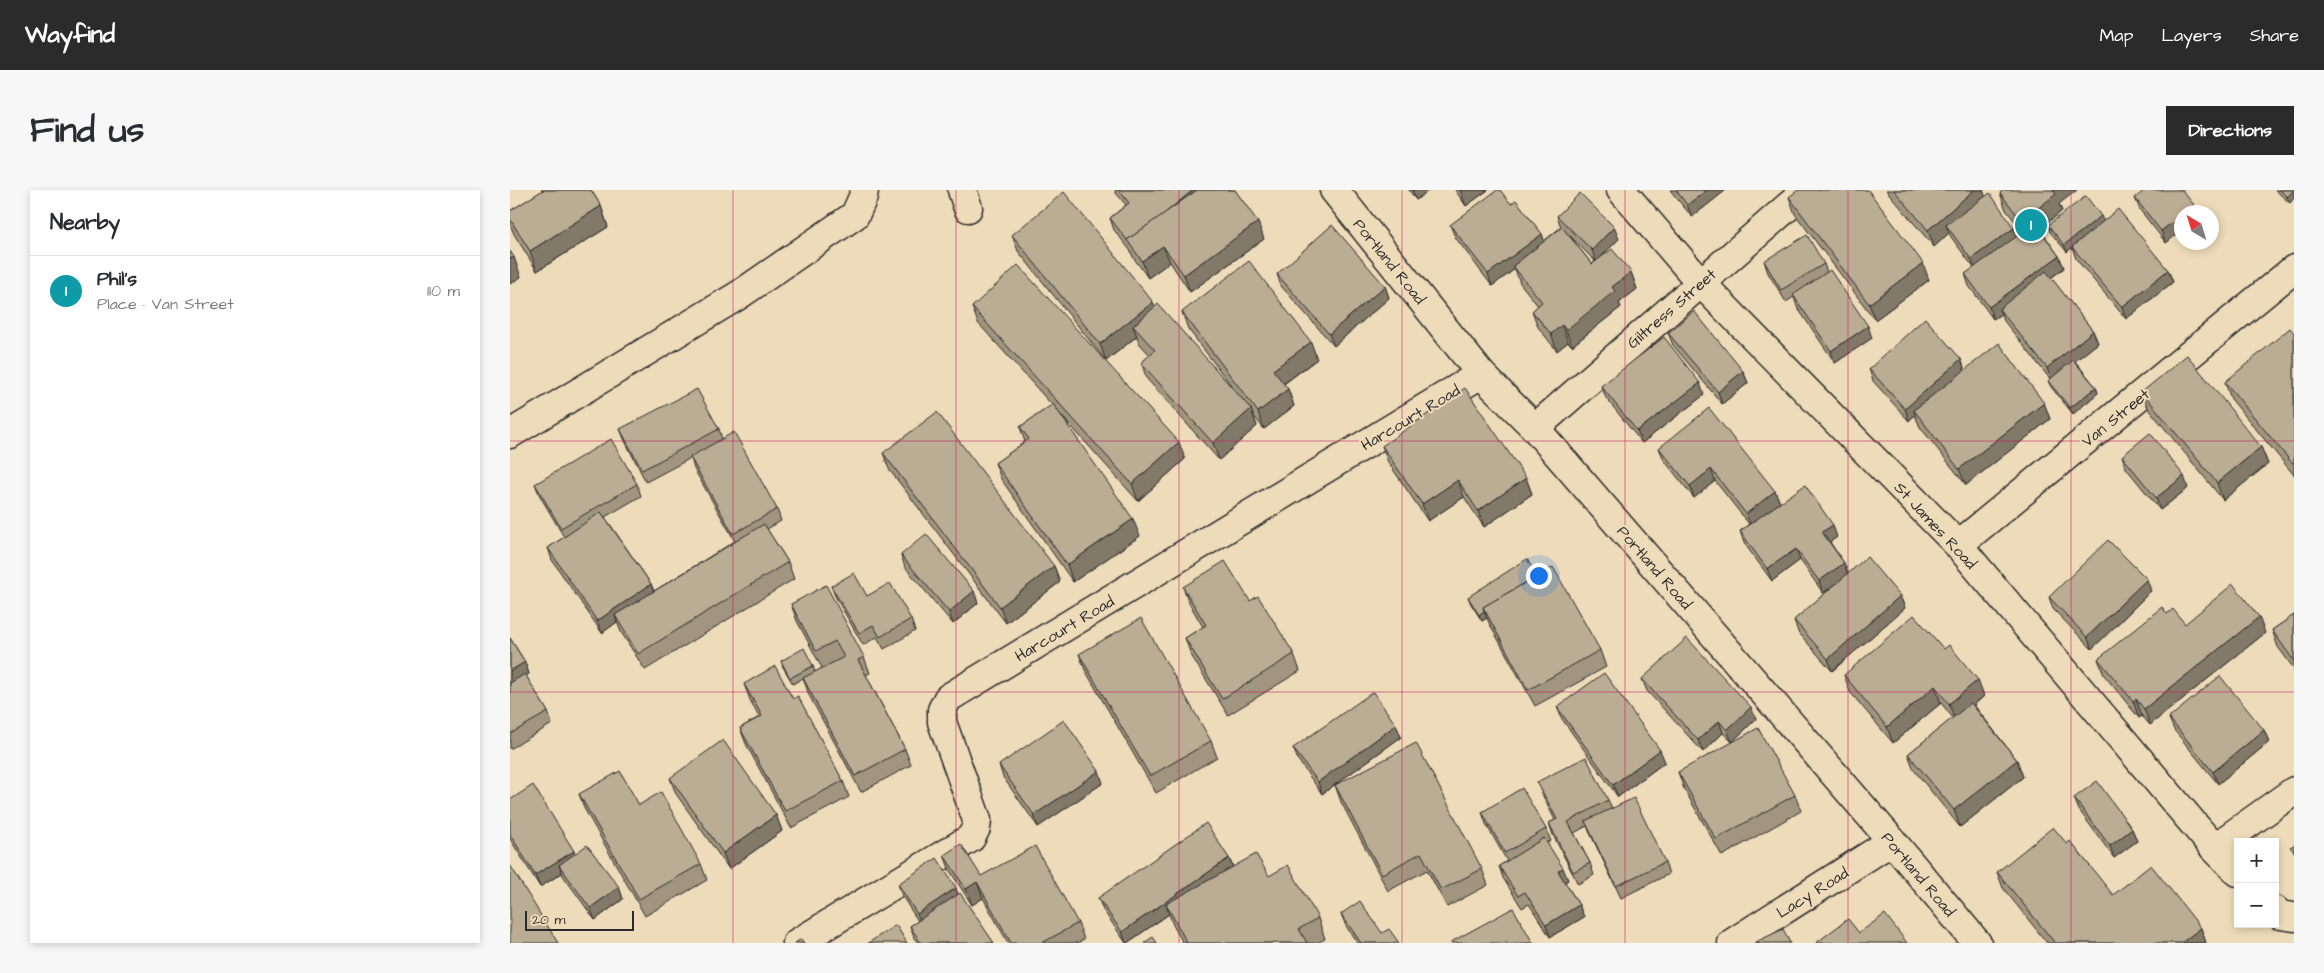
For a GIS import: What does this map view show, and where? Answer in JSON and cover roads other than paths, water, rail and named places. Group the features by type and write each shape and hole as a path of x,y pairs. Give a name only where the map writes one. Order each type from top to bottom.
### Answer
{"street":[{"path":"510,434 754,285 855,216 864,190"},
{"name":"Portland Road","path":"1334,190 1481,374 1535,428 1892,841 1977,943"},
{"name":"St James Road","path":"1621,190 1700,282 1958,545 2214,848 2234,868"},
{"name":"Giltress Street","path":"1535,428 1807,190"},
{"name":"Van Street","path":"1958,545 2294,269"},
{"name":"Harcourt Road","path":"797,943 970,838 976,828 977,820 942,722 942,710 948,698 1481,374"},
{"path":"2214,848 2294,791"},
{"name":"Lacy Road","path":"1732,943 1892,841"},
{"path":"2279,914 2294,917"}],"place":[{"name":"Phil's","path":"2031,225"}]}
